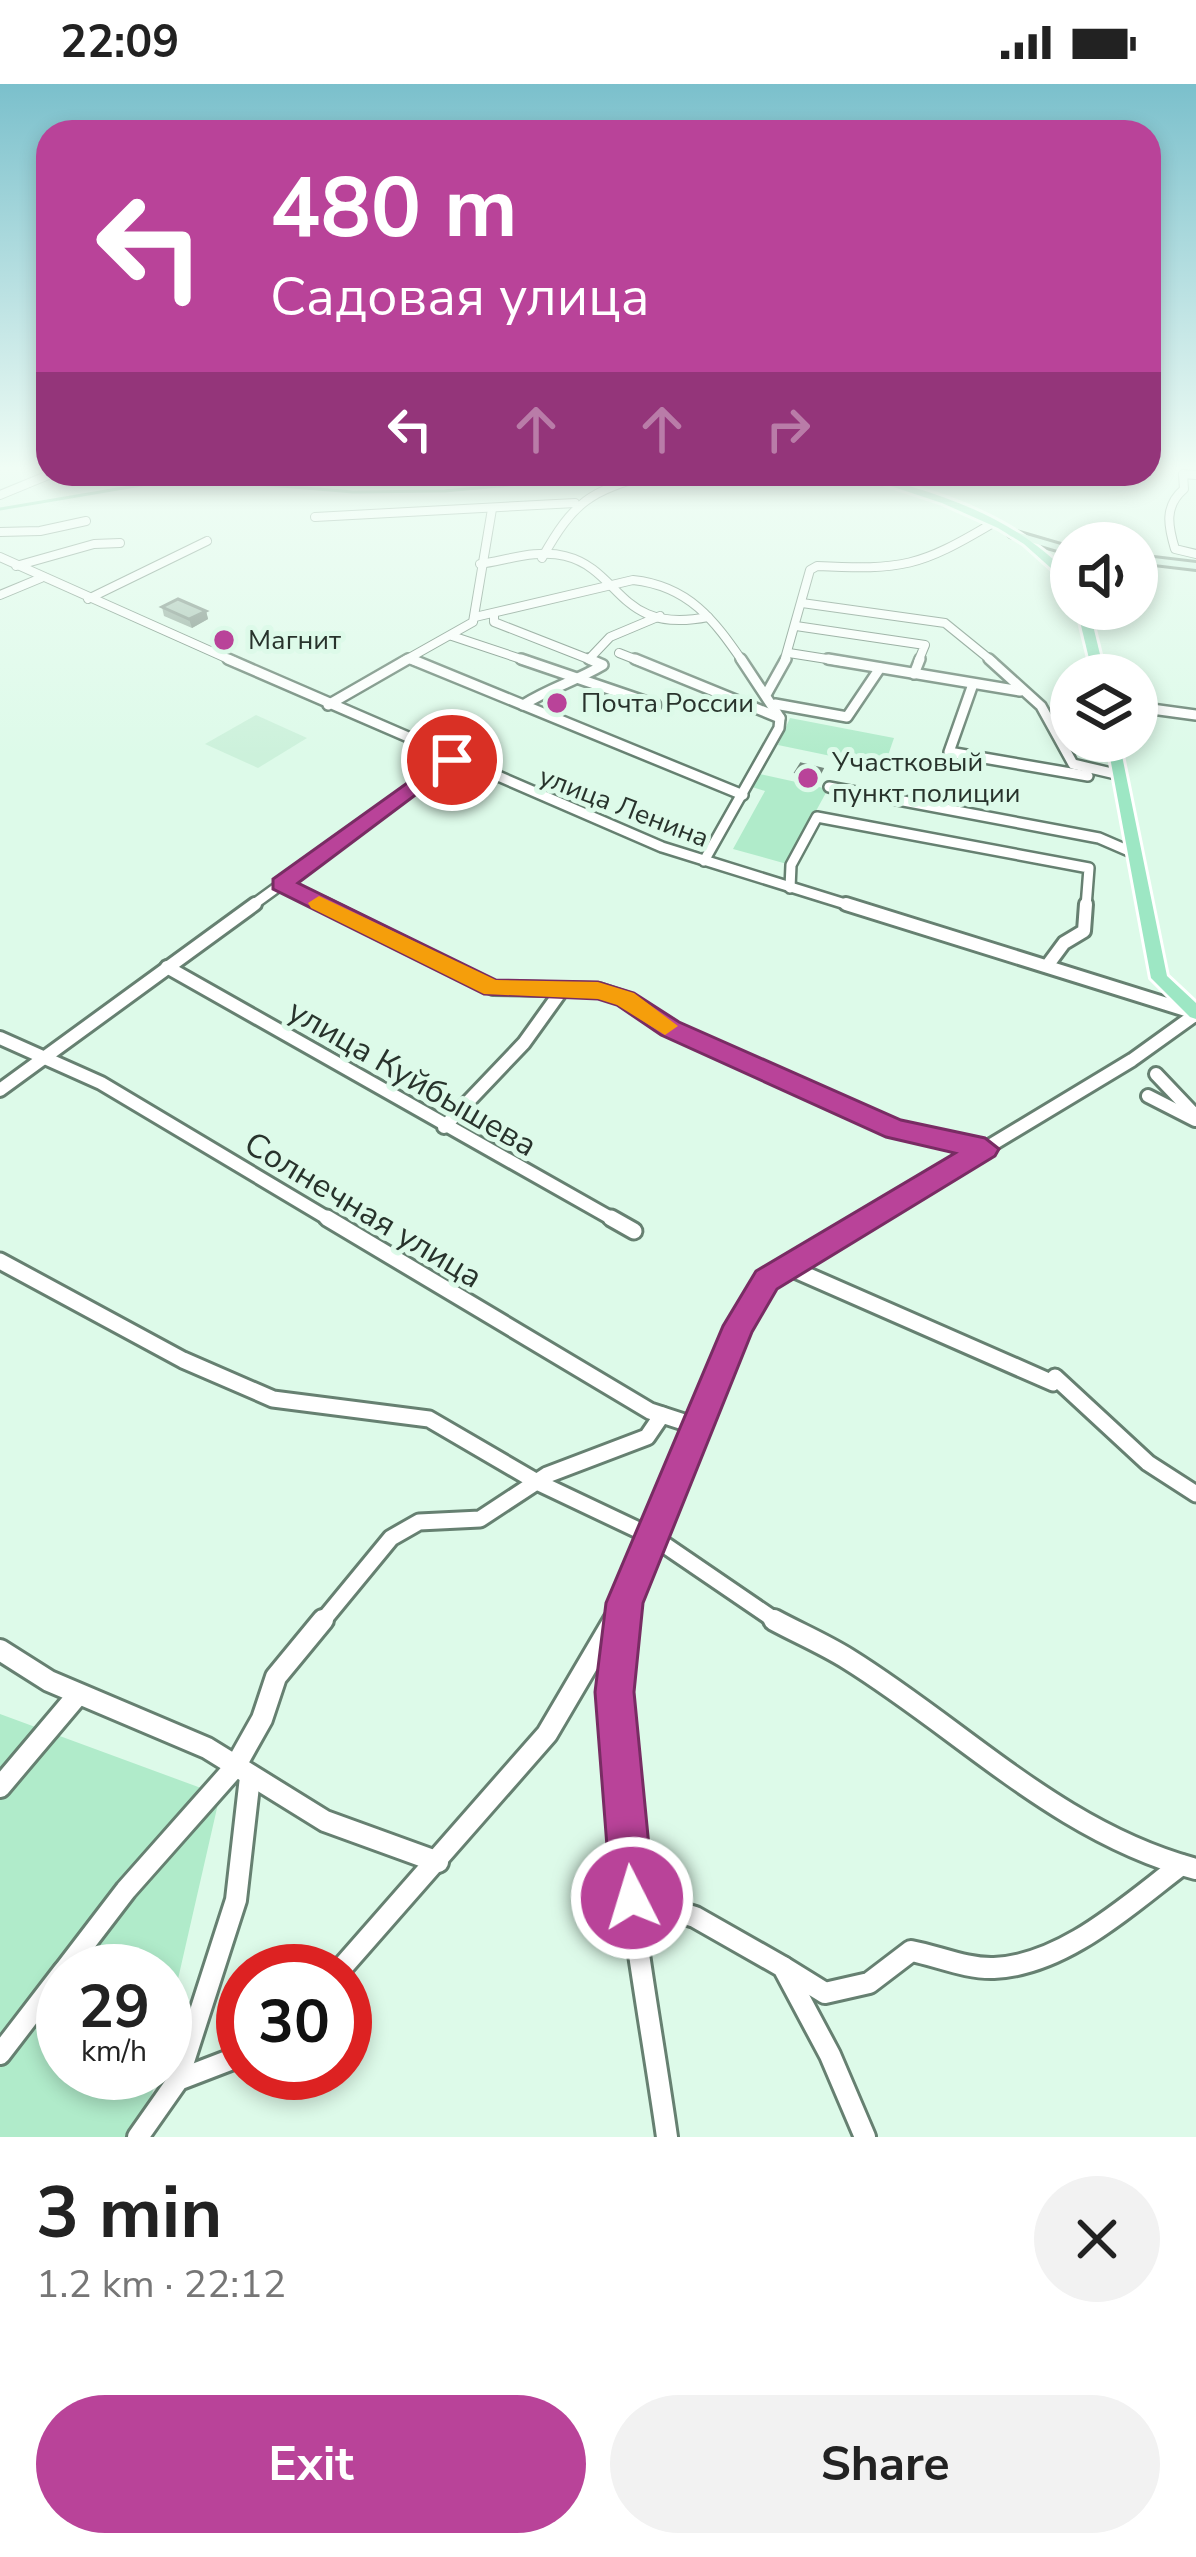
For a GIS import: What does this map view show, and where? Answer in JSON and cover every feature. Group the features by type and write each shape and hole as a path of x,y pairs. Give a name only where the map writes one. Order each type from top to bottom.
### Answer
{"main road":[{"path":"1117,762 1159,978 1194,1013"}],"street":[{"name":"улица Ленина","path":"14,566 452,760 704,861 1194,1013"},
{"path":"88,598 156,566"},
{"path":"475,617 480,566"},
{"path":"580,566 636,609 677,622 708,616"},
{"path":"766,693 789,653 810,570 817,566 899,566"},
{"path":"0,596 41,578"},
{"path":"328,705 452,636 475,617 608,586 651,581 708,610 775,704 780,718 779,728 704,861"},
{"path":"802,604 945,623 990,655 1041,706 1073,764 1120,775"},
{"path":"494,614 494,622 603,665 576,681 555,684 523,705"},
{"path":"591,657 610,637 660,616"},
{"path":"796,626 925,645 914,674"},
{"path":"452,636 656,705"},
{"path":"620,653 780,718"},
{"path":"789,653 1022,692"},
{"path":"410,659 743,795"},
{"path":"775,704 847,717 880,668"},
{"path":"973,684 949,752 1088,776"},
{"path":"1158,710 1196,715"},
{"path":"0,1090 452,760"},
{"path":"829,787 1099,838 1136,854"},
{"path":"790,888 791,865 818,817 1089,868 1084,931 1064,943 1047,966"},
{"path":"281,884 493,988 598,991 626,999 670,1028 896,1129 985,1149"},
{"name":"улица Куйбышева","path":"167,967 634,1231"},
{"path":"444,1127 524,1043 562,990"},
{"path":"364,1944 547,1734 625,1603 739,1326 766,1280 1132,1060 1194,1013"},
{"name":"Солнечная улица","path":"0,1038 101,1083 662,1415 699,1427"},
{"path":"1156,1073 1196,1118"},
{"path":"1148,1096 1196,1118"},
{"path":"0,1261 183,1360 272,1400 429,1418 537,1482 653,1537 775,1621 847,1658 1071,1818 1189,1867"},
{"path":"788,1267 1054,1380 1148,1463 1196,1494"},
{"path":"192,2037 236,1900 242,1772 276,1677 391,1538 419,1522 480,1519 537,1482 647,1437 662,1415"},
{"path":"625,1603 615,1692 632,1898 668,2137"},
{"path":"0,1650 31,1675 76,1697 117,1707 208,1748 326,1822 438,1862"},
{"path":"0,1787 76,1697"},
{"path":"85,1944 126,1890 242,1772"},
{"path":"632,1898 695,1917 825,1993 868,1983 910,1951 992,1968 1033,1961 1189,1867"},
{"path":"783,1967 830,2055 865,2137"},
{"path":"0,2054 36,2007"},
{"path":"138,2137 164,2100"}],"shaded area":[{"path":"256,715 307,738 258,768 205,744"},
{"path":"790,718 894,738 884,767 778,745"},
{"path":"760,774 828,789 787,864 733,849 765,791 752,787"},
{"path":"0,1714 220,1795 186,1944 36,1944 36,2100 151,2100 142,2137 0,2137"}],"building":[{"path":"178,599 206,611 189,619 162,607"},
{"path":"801,764 822,769 818,777 796,772"}],"slow traffic":[{"path":"319,903 493,988 598,991 626,999 665,1026"}],"place":[{"name":"Магнит","path":"224,640"},
{"name":"Почта России","path":"557,703"},
{"name":"Участковый пункт полиции","path":"808,778"}],"route":[{"path":"452,760 281,884 493,988 598,991 626,999 670,1028 896,1129 985,1149 766,1280 739,1326 625,1603 615,1692 632,1898"}]}
